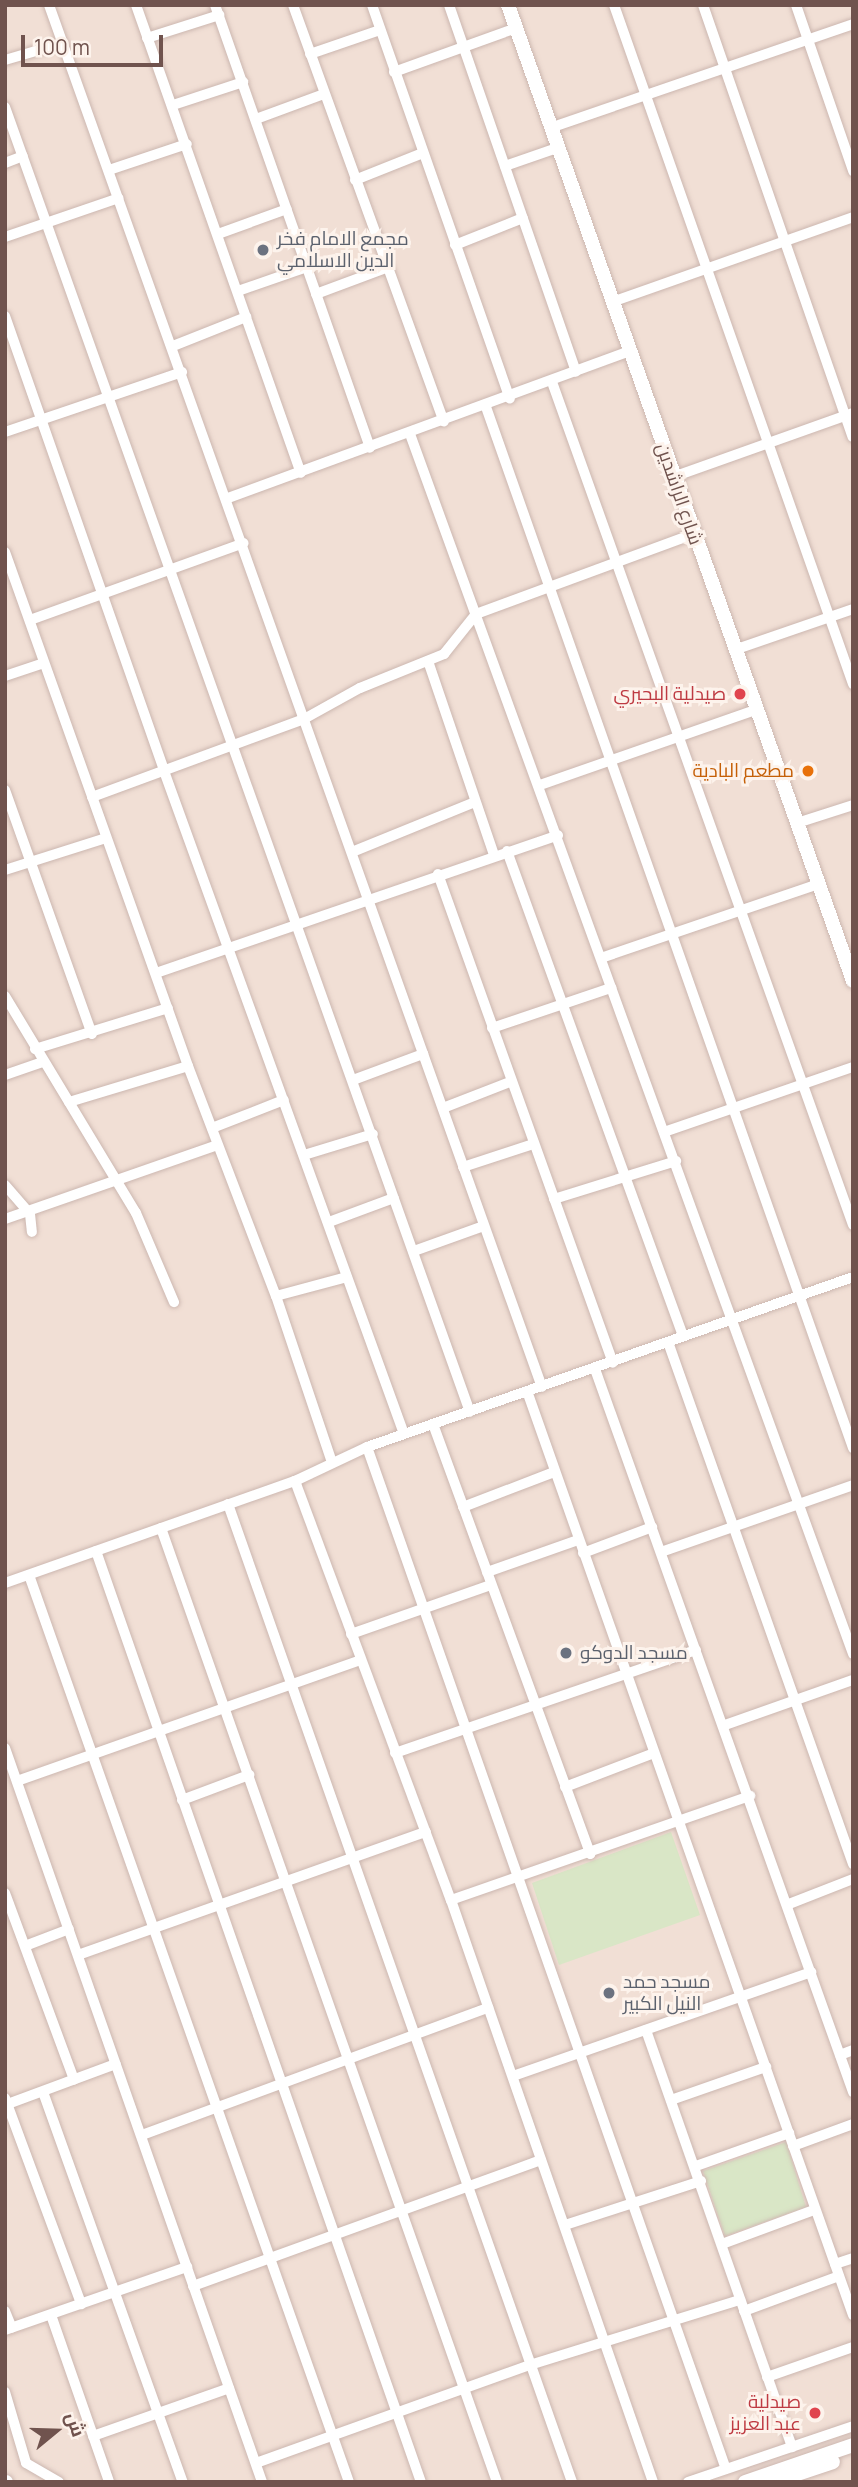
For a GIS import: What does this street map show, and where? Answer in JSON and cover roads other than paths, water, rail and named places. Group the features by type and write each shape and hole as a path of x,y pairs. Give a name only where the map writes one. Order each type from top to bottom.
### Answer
{"street":[{"path":"49,5 228,498 542,1387"},
{"path":"136,5 187,144 300,473"},
{"path":"293,5 386,268 444,422"},
{"path":"372,5 510,398"},
{"path":"449,5 576,372"},
{"name":"شارع الراشدين","path":"508,5 853,981"},
{"path":"614,5 827,618 853,684"},
{"path":"703,5 784,241 849,414 853,437"},
{"path":"796,5 853,171"},
{"path":"147,38 217,10 370,448"},
{"path":"550,128 853,24"},
{"path":"394,72 516,28"},
{"path":"310,54 380,30"},
{"path":"5,60 63,43"},
{"path":"173,105 243,82"},
{"path":"256,119 324,94"},
{"path":"5,107 470,1412"},
{"path":"109,170 187,144"},
{"path":"505,166 557,148"},
{"path":"355,180 423,153"},
{"path":"5,163 23,156"},
{"path":"5,237 119,198"},
{"path":"218,234 287,209"},
{"path":"612,302 853,217"},
{"path":"455,245 523,218"},
{"path":"237,291 307,267"},
{"path":"316,295 386,268"},
{"path":"5,316 164,771 230,947 404,1434"},
{"path":"173,346 246,317"},
{"path":"228,498 486,407 630,351"},
{"path":"5,432 182,372"},
{"path":"552,382 853,1225"},
{"path":"486,407 853,1448"},
{"path":"673,477 849,414"},
{"path":"410,434 734,1318 853,1654"},
{"path":"92,797 304,719 349,693 428,661 452,648 476,614 693,534"},
{"path":"30,620 244,543"},
{"path":"5,552 188,1066 276,1296 332,1462"},
{"path":"734,650 853,609"},
{"path":"428,661 494,855"},
{"path":"5,677 44,663"},
{"path":"540,785 758,709"},
{"path":"5,790 92,1034"},
{"path":"352,852 475,802"},
{"path":"797,823 853,806"},
{"path":"156,973 558,835"},
{"path":"5,870 106,838"},
{"path":"508,850 683,1336"},
{"path":"438,874 510,1082 613,1363"},
{"path":"601,958 818,884"},
{"path":"492,1028 611,988"},
{"path":"5,996 42,1062 116,1179 174,1302"},
{"path":"35,1049 92,1034 169,1008"},
{"path":"353,1080 423,1054"},
{"path":"5,1075 42,1062"},
{"path":"69,1102 188,1066"},
{"path":"664,1132 853,1067"},
{"path":"443,1108 510,1082"},
{"path":"212,1128 284,1100"},
{"path":"304,1155 373,1134"},
{"path":"463,1167 533,1144"},
{"path":"5,1219 27,1209 218,1145"},
{"path":"555,1199 676,1161"},
{"path":"5,1185 27,1209 32,1232"},
{"path":"329,1222 394,1198"},
{"path":"414,1251 484,1226"},
{"path":"276,1296 347,1277"},
{"path":"5,1583 295,1480 332,1462 404,1434 853,1277"},
{"path":"668,1342 853,1864"},
{"path":"596,1369 789,1904 853,2092"},
{"path":"527,1391 853,2315"},
{"path":"433,1424 491,1585 538,1703 590,1854"},
{"path":"368,1447 521,1875 580,2053 726,2469"},
{"path":"463,1507 554,1472"},
{"path":"295,1480 451,1900 565,2225 602,2342 653,2482"},
{"path":"661,1552 853,1485"},
{"path":"228,1504 471,2185 572,2482"},
{"path":"583,1552 652,1527"},
{"path":"161,1528 497,2482"},
{"path":"487,1572 578,1540"},
{"path":"96,1551 421,2482"},
{"path":"29,1575 349,2482"},
{"path":"351,1634 491,1585"},
{"path":"395,1752 696,1650"},
{"path":"18,1782 360,1660"},
{"path":"725,1725 853,1680"},
{"path":"5,1748 262,2482"},
{"path":"565,1787 654,1753"},
{"path":"182,1800 249,1775"},
{"path":"451,1900 679,1824 750,1796"},
{"path":"78,1955 426,1832"},
{"path":"789,1904 853,1879"},
{"path":"5,1893 74,2080"},
{"path":"25,1946 69,1929"},
{"path":"513,2076 811,1972"},
{"path":"142,2135 350,2062 488,2008"},
{"path":"646,2030 696,2166 792,2447"},
{"path":"840,2054 853,2050"},
{"path":"81,2304 6,2102 43,2092 116,2064"},
{"path":"671,2100 766,2067"},
{"path":"43,2092 183,2482"},
{"path":"793,2146 853,2124"},
{"path":"696,2166 789,2133"},
{"path":"193,2286 541,2160"},
{"path":"565,2225 701,2181"},
{"path":"722,2244 814,2210"},
{"path":"835,2264 853,2258"},
{"path":"5,2311 8,2329 187,2267"},
{"path":"744,2311 839,2276"},
{"path":"256,2463 533,2364 740,2300"},
{"path":"51,2315 109,2482"},
{"path":"767,2377 853,2347"},
{"path":"93,2436 229,2388"},
{"path":"5,2392 26,2463 59,2482"},
{"path":"688,2482 853,2426"},
{"path":"745,2482 853,2445"},
{"path":"774,2482 853,2455"}],"place":[{"name":"مجمع الامام فخر الدين الاسلامي","path":"263,250"},
{"name":"صيدلية البحيري","path":"740,694"},
{"name":"مطعم البادية","path":"808,771"},
{"name":"مسجد الدوكو","path":"566,1653"},
{"name":"مسجد حمد النيل الكبير","path":"609,1993"},
{"name":"صيدلية عبد العزيز","path":"815,2413"}]}
